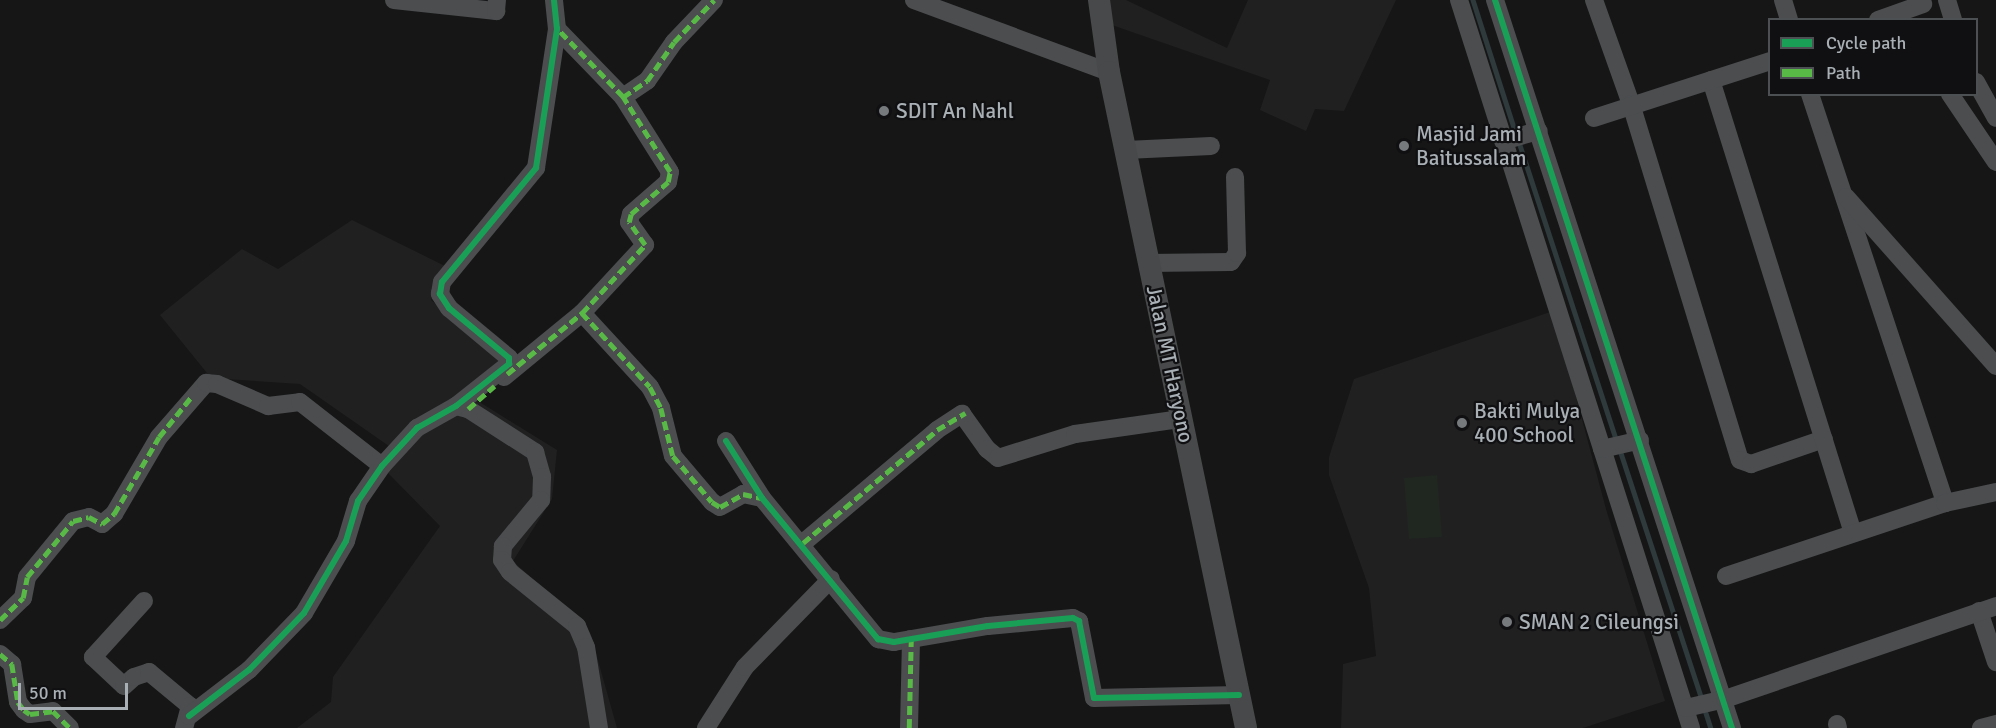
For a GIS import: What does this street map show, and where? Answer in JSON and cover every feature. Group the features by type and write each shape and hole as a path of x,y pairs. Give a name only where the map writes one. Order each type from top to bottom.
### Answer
{"main road":[{"name":"Jalan MT Haryono","path":"1099,0 1109,72 1246,728"}],"street":[{"path":"394,0 430,2 496,11 497,0"},
{"path":"462,408 510,362 449,308 440,294 442,282 536,168 557,29 555,0"},
{"path":"622,97 647,81 674,42 714,0"},
{"path":"914,0 1109,72"},
{"path":"1458,0 1520,136 1635,441 1719,700 1732,728"},
{"path":"1495,0 1520,136 1604,449 1689,707 1691,728"},
{"path":"1594,0 1631,104 1740,460 1751,464 1824,439"},
{"path":"1783,0 1788,18"},
{"path":"1947,0 1952,18"},
{"path":"1886,18 1924,8"},
{"path":"187,722 249,670 304,613 346,541 358,501 382,466 417,428 462,408 582,313 645,245 629,222 631,214 668,182 670,172 622,97 557,29"},
{"path":"1594,118 1631,104 1768,62"},
{"path":"1711,80 1853,533"},
{"path":"1978,84 1993,107"},
{"path":"1811,96 1945,503"},
{"path":"1951,96 1996,162"},
{"path":"1126,150 1211,147"},
{"path":"1148,263 1231,262 1237,253 1235,177"},
{"path":"1841,191 1996,366"},
{"path":"582,313 650,387 661,408 673,456 711,502 720,507 743,494 762,498"},
{"path":"0,620 23,598 27,577 73,521 89,517 102,525 114,514 159,437 206,383 216,384 268,406 300,402 382,466"},
{"path":"462,408 535,452 542,477 541,500 503,546 502,560 510,572 577,626 586,647 599,728"},
{"path":"803,543 937,430 962,414 987,449 998,458 1075,434 1181,419"},
{"path":"726,441 762,498 803,543 878,639 911,639 988,626 1073,618 1078,621 1094,698 1239,695"},
{"path":"1604,449 1635,441"},
{"path":"1726,576 1945,503 1996,492"},
{"path":"706,728 745,667 831,579"},
{"path":"144,600 93,657 124,686 134,677 149,672 190,706 187,722"},
{"path":"1689,707 1719,700 1987,609 1996,662"},
{"path":"909,728 911,639"},
{"path":"0,654 12,664 18,702 24,710 30,714 53,711 70,728"},
{"path":"1981,728 1996,724"}],"shaded area":[{"path":"1105,0 1126,0 1227,48 1248,0 1396,0 1344,111 1315,109 1306,131 1260,110 1270,80 1109,24"},
{"path":"352,220 449,268 431,300 500,362 473,398 557,450 552,499 513,561 590,632 617,728 297,728 331,702 333,677 440,526 388,473 396,451 300,384 211,378 160,315 242,249 278,269"},
{"path":"1553,311 1606,509 1665,701 1583,728 1341,728 1343,664 1376,656 1369,588 1329,475 1329,457 1354,379"},
{"path":"1437,475 1442,537 1409,539 1404,478"}],"waterway":[{"path":"1473,0 1516,134"},
{"path":"1519,142 1617,442"},
{"path":"1620,450 1702,699"},
{"path":"1704,707 1711,728"}],"marked path":[{"path":"623,97 647,81 674,42 714,0"},
{"path":"507,374 582,313 645,245 629,222 631,214 668,182 670,172 623,97 557,29"},
{"path":"582,313 650,387 661,408 673,456 712,502 720,507 743,494 762,498"},
{"path":"468,409 494,386"},
{"path":"0,620 23,598 27,577 73,521 89,517 102,524 114,514 159,437 192,396"},
{"path":"803,543 937,430 965,413"},
{"path":"909,728 911,639"},
{"path":"0,654 12,664 18,702 24,710 30,714 53,711 70,728"}],"cycle path":[{"path":"189,716 249,670 304,613 346,541 358,501 382,466 417,428 456,406 509,364 509,358 449,308 440,294 442,282 536,168 557,29 554,0"},
{"path":"1495,0 1732,728"},
{"path":"726,441 762,498 878,639 894,642 988,626 1073,618 1079,621 1094,698 1239,695"}],"place":[{"name":"SDIT An Nahl","path":"884,111"},
{"name":"Masjid Jami Baitussalam","path":"1404,146"},
{"name":"Bakti Mulya 400 School","path":"1462,423"},
{"name":"SMAN 2 Cileungsi","path":"1507,622"}]}
